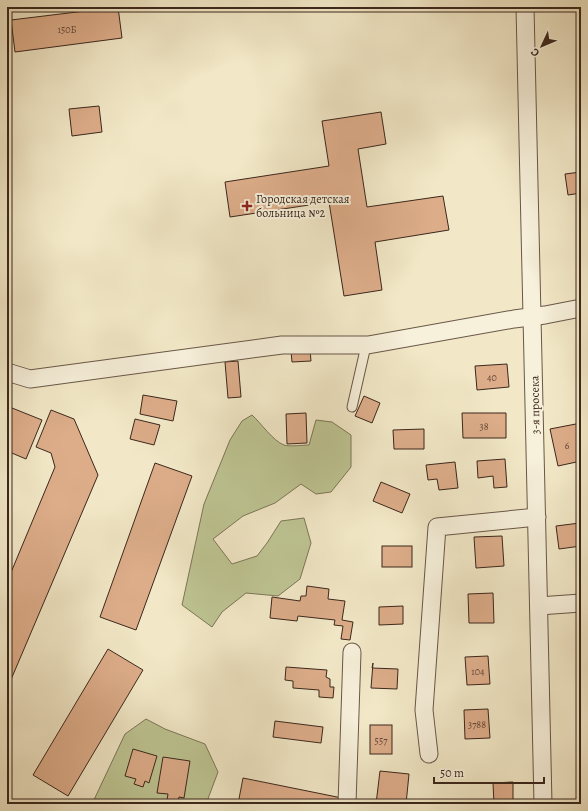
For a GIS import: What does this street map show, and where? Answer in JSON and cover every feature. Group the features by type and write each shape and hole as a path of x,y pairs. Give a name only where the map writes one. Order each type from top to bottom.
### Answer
{"street":[{"name":"3-я просека","path":"525,7 543,804"},
{"path":"7,372 30,379 282,345 368,345 581,308"},
{"path":"429,754 424,710 437,527 537,517"},
{"path":"539,606 581,603"},
{"path":"346,804 352,652"}],"lane":[{"path":"352,408 365,350 368,345"}],"green space":[{"path":"252,415 276,440 289,446 309,445 316,420 332,422 351,435 351,467 331,492 316,494 301,484 275,503 243,516 213,539 232,564 257,556 281,521 304,518 311,543 300,579 278,596 246,593 222,612 212,627 182,605 204,504 230,440 242,421"},
{"path":"146,719 165,729 205,744 218,772 206,804 92,804 125,734"}],"building":[{"path":"118,7 122,38 15,52 11,20"},
{"path":"99,106 102,132 72,136 69,109"},
{"path":"381,112 386,144 358,149 367,207 443,196 449,230 375,242 382,290 344,296 329,202 230,217 225,182 329,166 322,121"},
{"path":"581,172 581,193 568,195 565,174"},
{"path":"310,349 311,361 292,362 291,351"},
{"path":"238,361 241,397 228,398 225,362"},
{"path":"507,364 509,387 477,390 475,366"},
{"path":"143,395 177,401 173,421 140,414"},
{"path":"364,396 380,403 372,423 355,416"},
{"path":"7,406 42,420 26,459 7,451"},
{"path":"51,410 74,419 98,475 7,689 7,582 55,467 51,453 36,447"},
{"path":"306,413 307,443 287,444 286,414"},
{"path":"462,413 506,413 506,438 463,438"},
{"path":"135,419 160,425 154,445 130,439"},
{"path":"581,423 581,461 558,466 550,429"},
{"path":"424,429 424,449 394,449 393,430"},
{"path":"505,459 507,487 494,488 493,476 478,478 477,461"},
{"path":"455,462 458,488 439,490 437,479 428,480 426,465"},
{"path":"155,463 192,476 136,630 100,617"},
{"path":"381,482 410,494 402,513 373,501"},
{"path":"580,523 581,546 559,549 556,526"},
{"path":"502,536 504,566 476,568 474,537"},
{"path":"382,546 412,546 412,567 382,567"},
{"path":"307,586 329,589 328,599 345,601 342,620 353,622 350,640 341,639 343,626 334,625 335,620 298,616 297,621 270,618 272,597 300,601 301,596 306,596"},
{"path":"493,593 494,623 469,623 468,594"},
{"path":"403,606 403,624 379,625 379,607"},
{"path":"108,649 143,670 68,796 33,775"},
{"path":"488,656 490,684 467,685 465,657"},
{"path":"286,667 327,670 326,677 330,679 330,687 334,687 333,698 319,697 319,690 293,688 293,681 285,680"},
{"path":"373,668 398,669 397,689 371,688"},
{"path":"488,709 490,738 465,739 464,710"},
{"path":"275,721 323,727 321,743 273,737"},
{"path":"370,725 392,725 392,754 370,754"},
{"path":"133,749 157,756 149,783 145,781 143,787 134,784 136,779 125,776"},
{"path":"163,757 190,761 184,798 179,797 178,802 167,800 168,794 157,793"},
{"path":"380,771 409,774 406,804 376,804"},
{"path":"243,778 342,798 341,804 238,804"},
{"path":"513,782 513,804 494,804 493,783"}],"place":[{"name":"Городская детская больница №2","path":"247,206"}]}
